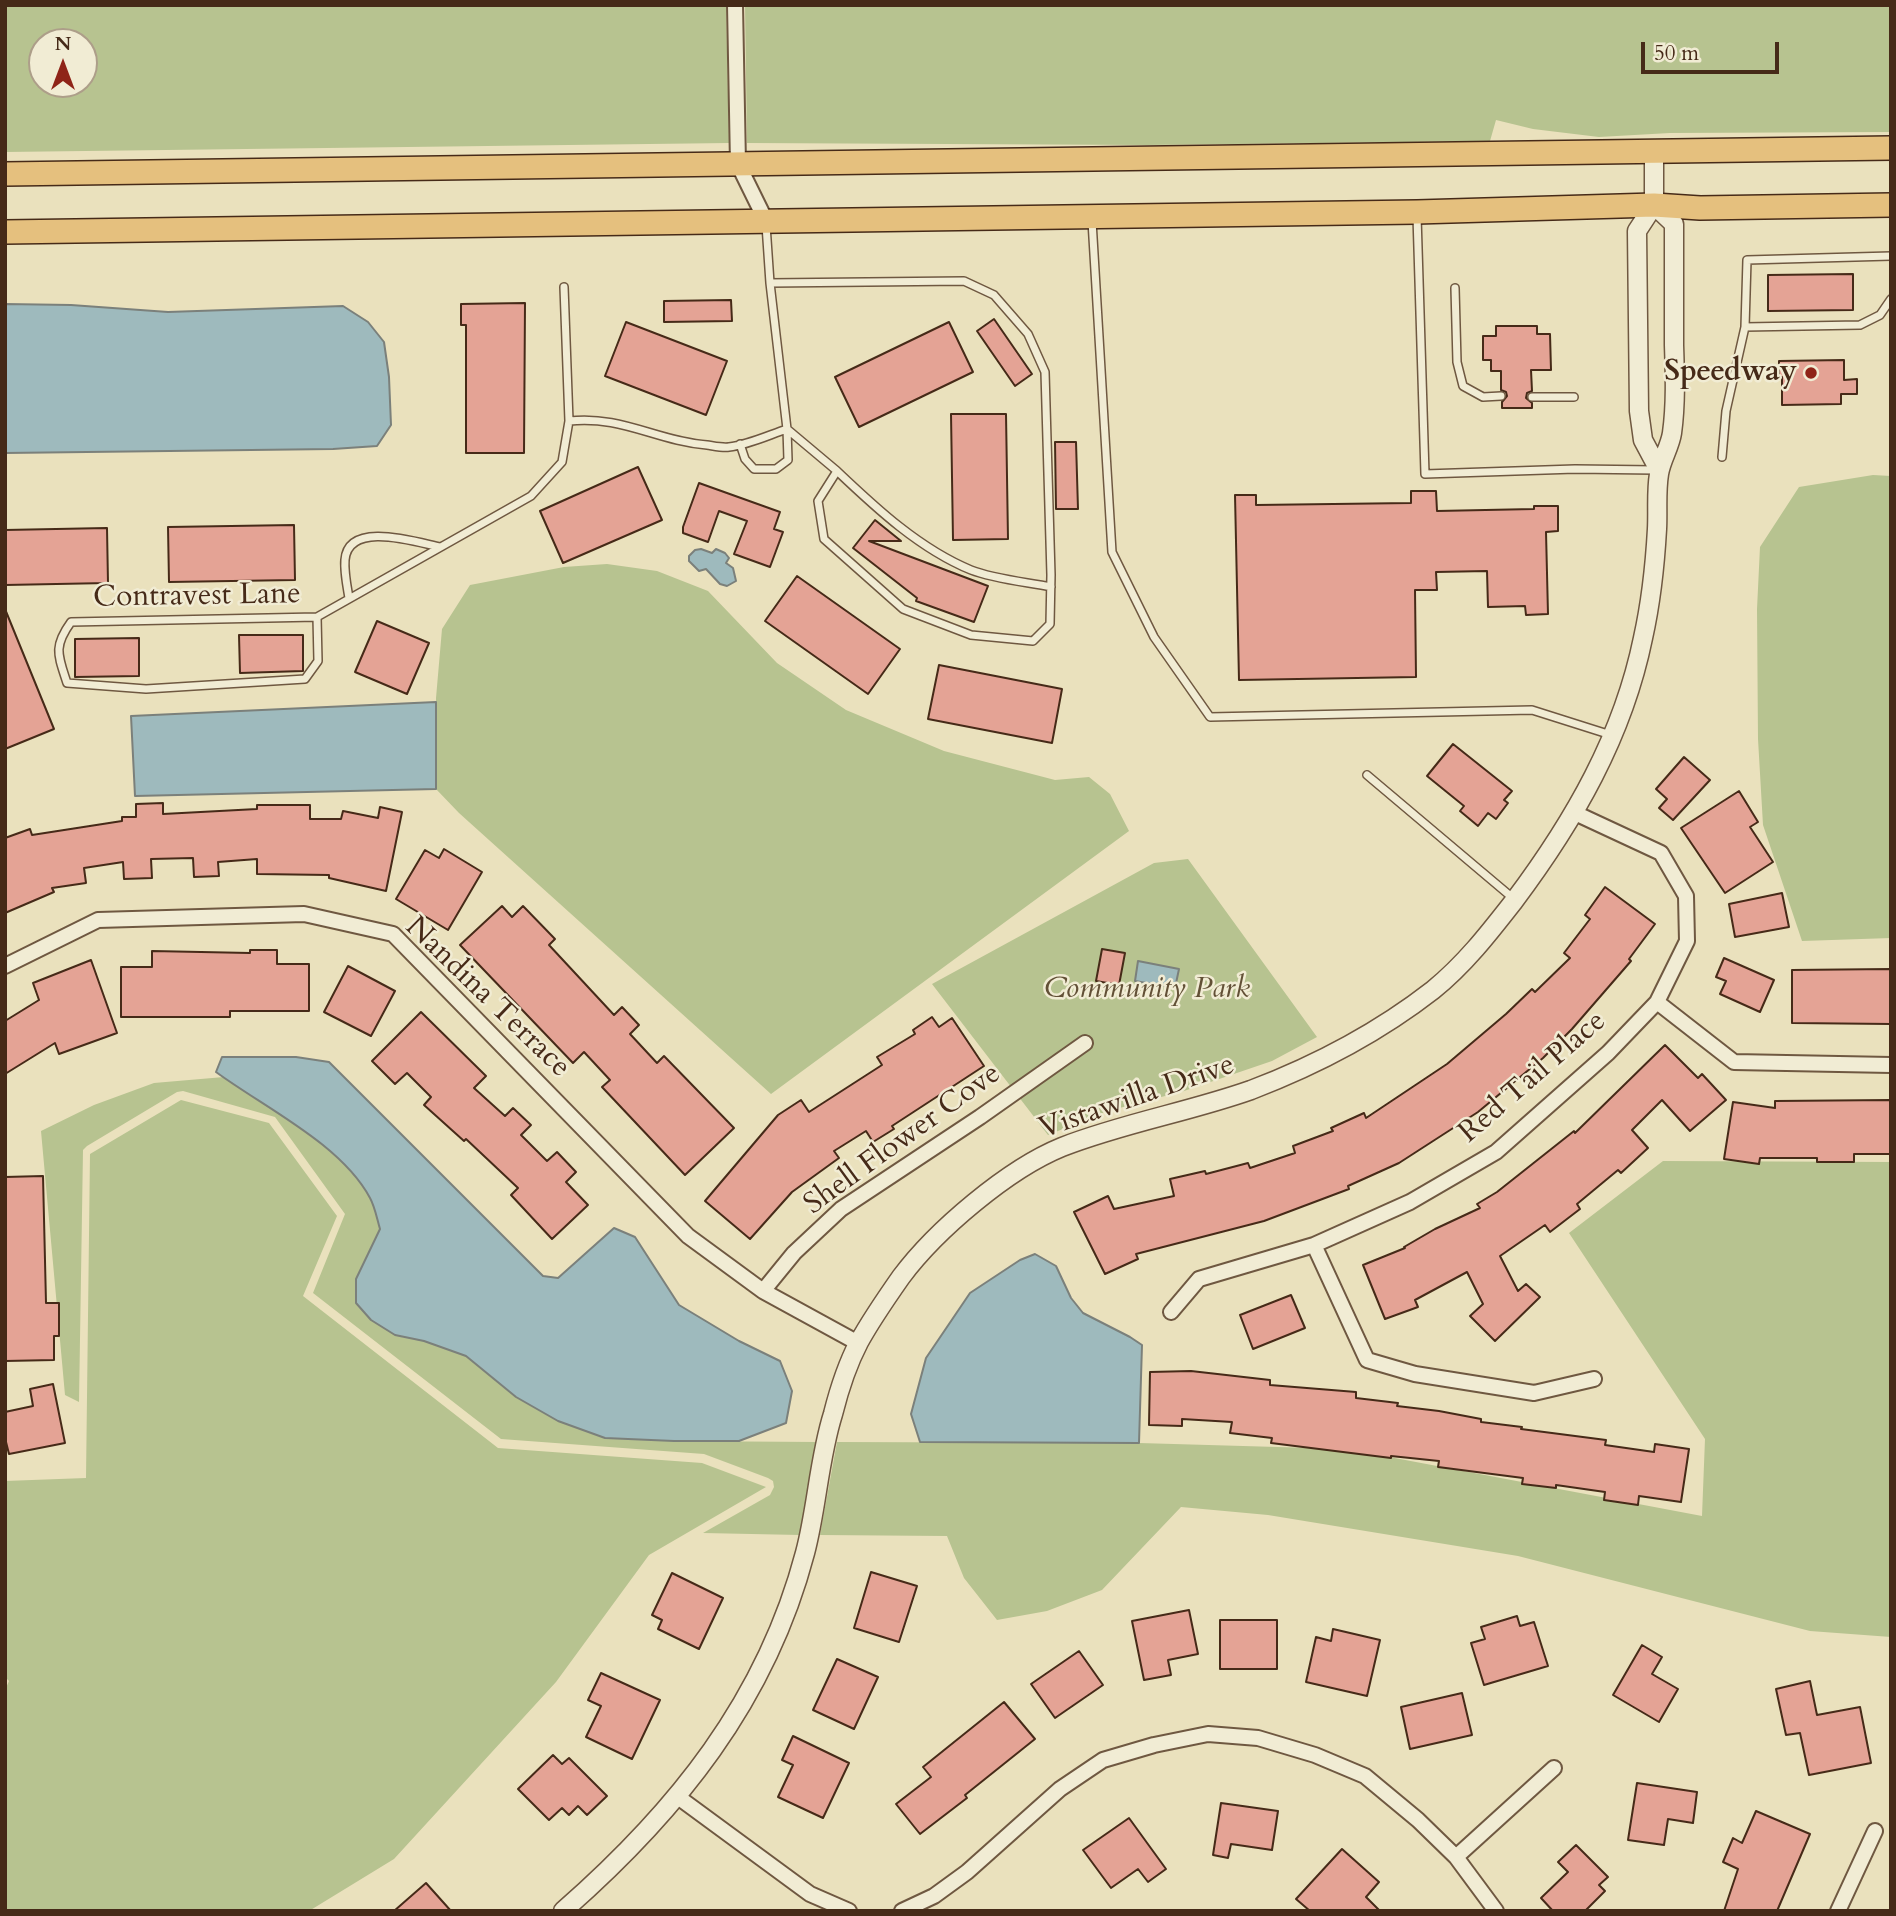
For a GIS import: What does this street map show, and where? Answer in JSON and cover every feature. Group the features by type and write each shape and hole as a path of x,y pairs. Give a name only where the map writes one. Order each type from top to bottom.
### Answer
{"main road":[{"path":"5,174 1891,148"},
{"path":"5,232 1417,212 1654,205 1700,208 1891,205"}],"street":[{"path":"736,5 738,164 765,221"},
{"path":"1654,151 1654,205 1637,231 1639,384 1643,440 1659,470"},
{"name":"Vistawilla Drive","path":"563,1911 649,1830 699,1770 736,1716 773,1644 805,1557 831,1417 858,1343 903,1275 945,1229 1003,1181 1057,1149 1134,1123 1249,1091 1315,1062 1390,1020 1435,988 1479,947 1544,861 1575,813 1595,778 1613,736 1643,638 1655,553 1659,470 1672,440 1675,401 1674,224 1654,205"},
{"name":"Red Tail Place","path":"1171,1312 1199,1279 1314,1245 1410,1202 1496,1152 1608,1053 1657,1002 1687,942 1686,896 1661,853 1575,813"},
{"name":"Nandina Terrace","path":"5,966 98,920 303,914 393,934 688,1237 762,1291 858,1343"},
{"path":"1657,1002 1734,1062 1891,1065"},
{"name":"Shell Flower Cove","path":"762,1291 794,1253 841,1209 1084,1043"},
{"path":"1314,1245 1367,1360 1415,1374 1534,1393 1594,1379"},
{"path":"902,1911 945,1888 1060,1789 1103,1760 1154,1745 1208,1734 1258,1738 1315,1755 1365,1776 1418,1819 1456,1857 1496,1911"},
{"path":"1456,1857 1554,1768"},
{"path":"678,1797 810,1894 849,1911"},
{"path":"1838,1911 1875,1831"}],"lane":[{"path":"1417,212 1424,474 1575,469 1659,470"},
{"path":"1092,216 1112,552 1154,637 1210,718 1532,710 1613,736"},
{"path":"740,444 745,458 754,469 776,469 789,460 765,221"},
{"path":"1722,457 1726,411 1745,327 1747,260 1891,256"},
{"path":"770,283 964,281 994,295 1028,334 1045,372 1050,624 1033,641 971,635 903,609 824,539 818,501 837,471"},
{"name":"Contravest Lane","path":"317,617 318,660 305,679 146,689 67,683 59,657 60,638 71,622 317,617 531,496 562,462 569,421 564,286"},
{"path":"1455,288 1457,362 1463,386 1483,397 1502,396"},
{"path":"1745,327 1860,324 1880,315 1891,299"},
{"path":"1532,397 1573,397"},
{"path":"569,421 592,418 625,424 683,443 729,447 787,429"},
{"path":"787,429 876,508 930,549 973,571 1051,587"},
{"path":"349,598 345,561 352,543 359,538 386,537 441,547"},
{"path":"1367,775 1515,899"}],"green space":[{"path":"5,5 726,5 729,143 5,152"},
{"path":"745,5 1891,5 1891,132 1670,133 1599,137 1533,129 1496,120 1490,141 1147,145 747,143"},
{"path":"1873,475 1891,476 1891,938 1802,941 1763,825 1758,739 1757,609 1760,547 1799,487"},
{"path":"607,564 657,571 708,591 777,663 846,710 944,751 1055,780 1089,777 1110,794 1129,831 771,1094 459,813 436,789 436,698 442,629 470,585 564,567"},
{"name":"Community Park","path":"1188,859 1317,1037 1272,1061 1184,1091 1108,1111 1048,1135 932,984 1154,863"},
{"path":"224,1077 323,1145 342,1161 370,1197 380,1229 356,1279 356,1303 395,1335 424,1341 466,1356 516,1397 674,1441 817,1442 800,1535 703,1533 770,1495 774,1487 773,1481 768,1478 704,1454 501,1439 313,1293 345,1214 275,1117 183,1091 177,1092 83,1150 79,1402 65,1395 41,1131 94,1105 154,1083"},
{"path":"181,1100 269,1123 337,1216 303,1296 498,1448 702,1463 766,1487 649,1555 556,1682 394,1859 309,1911 5,1911 5,1690 9,1681 5,1677 5,1481 86,1478 90,1154"},
{"path":"1663,1161 1891,1162 1891,1637 1810,1631 1518,1556 1268,1515 1181,1507 1102,1590 1047,1611 997,1620 964,1578 947,1536 820,1535 837,1442 1139,1443 1347,1449 1702,1516 1705,1439 1569,1233"}],"water":[{"path":"5,304 71,305 168,312 343,306 368,322 384,342 391,425 377,446 333,449 5,453"},
{"path":"716,549 725,553 729,558 726,563 733,568 736,581 727,586 720,584 706,569 699,571 689,561 689,556 695,550 712,553"},
{"path":"436,702 436,789 135,796 131,716"},
{"path":"1138,961 1179,969 1175,988 1135,981"},
{"path":"222,1057 296,1057 329,1062 543,1276 558,1278 614,1228 635,1237 679,1305 739,1341 780,1361 792,1391 786,1423 739,1441 605,1438 558,1421 516,1397 466,1356 424,1341 395,1335 371,1320 356,1303 356,1279 380,1229 370,1198 341,1161 321,1144 216,1072"},
{"path":"1035,1254 1056,1266 1071,1298 1083,1313 1142,1345 1139,1443 920,1442 911,1414 926,1358 970,1293 1020,1260"}],"building":[{"path":"1853,274 1853,310 1768,311 1768,275"},
{"path":"731,300 732,321 664,322 664,301"},
{"path":"525,303 524,453 466,453 466,325 461,325 461,304"},
{"path":"994,319 1032,374 1015,386 977,331"},
{"path":"626,322 727,361 706,415 605,376"},
{"path":"949,322 973,372 859,427 835,377"},
{"path":"1496,326 1537,326 1537,334 1550,334 1551,370 1531,370 1532,391 1527,393 1526,398 1532,403 1532,408 1502,408 1502,402 1507,396 1506,392 1501,390 1501,371 1491,371 1491,360 1483,360 1483,336 1496,336"},
{"path":"1844,360 1844,380 1857,379 1857,394 1841,394 1841,404 1782,405 1779,361"},
{"path":"951,414 1006,414 1008,539 953,540"},
{"path":"1055,442 1076,442 1078,509 1056,509"},
{"path":"638,467 662,520 563,563 540,511"},
{"path":"699,483 780,512 774,529 783,532 770,567 734,554 747,521 719,511 708,542 683,533"},
{"path":"1411,491 1436,491 1437,511 1558,506 1558,531 1546,532 1548,614 1526,615 1525,606 1488,607 1487,571 1436,572 1437,590 1415,590 1416,677 1239,680 1235,495 1256,495 1256,505 1411,503"},
{"path":"875,520 901,541 869,541 988,586 974,622 916,601 917,598 853,548"},
{"path":"294,525 295,580 169,582 168,527"},
{"path":"107,528 108,583 5,585 5,530"},
{"path":"797,576 900,649 868,694 765,621"},
{"path":"5,609 54,729 5,749"},
{"path":"377,621 429,643 407,694 355,672"},
{"path":"239,635 303,635 303,671 240,673"},
{"path":"139,638 139,676 75,677 75,639"},
{"path":"939,665 1062,689 1052,743 928,719"},
{"path":"1453,744 1512,791 1504,800 1508,803 1496,819 1488,813 1478,826 1460,811 1464,806 1427,776"},
{"path":"1684,757 1710,780 1673,820 1659,808 1667,799 1656,789"},
{"path":"1739,791 1758,822 1750,827 1773,862 1725,893 1681,828"},
{"path":"163,803 163,814 257,809 257,805 310,805 310,819 341,819 343,811 378,818 380,807 402,812 386,891 329,878 329,875 257,874 257,859 218,862 219,876 194,877 193,858 151,859 152,878 124,879 123,862 84,868 86,883 52,888 54,892 5,913 5,838 30,829 32,835 122,821 122,817 136,817 136,804"},
{"path":"444,849 482,872 448,930 396,899 425,850 439,858"},
{"path":"1605,887 1655,924 1629,959 1631,961 1572,1029 1543,1058 1478,1112 1399,1163 1348,1186 1349,1189 1264,1221 1136,1254 1138,1259 1105,1274 1074,1212 1108,1196 1114,1209 1174,1196 1170,1179 1205,1171 1206,1174 1248,1163 1250,1168 1295,1153 1293,1146 1333,1131 1331,1128 1364,1113 1366,1118 1447,1064 1532,989 1535,992 1570,958 1564,953 1590,919 1585,915"},
{"path":"1782,893 1789,927 1735,937 1729,904"},
{"path":"502,906 512,917 523,906 555,939 549,945 614,1015 622,1007 639,1025 630,1034 657,1063 664,1056 734,1128 685,1175 602,1087 610,1080 584,1052 573,1063 460,945"},
{"path":"1102,949 1125,953 1119,985 1096,981"},
{"path":"250,950 277,950 277,964 309,964 309,1011 230,1011 230,1017 121,1017 121,967 152,967 152,951 250,953"},
{"path":"1724,958 1774,980 1760,1012 1720,994 1726,981 1716,977"},
{"path":"91,960 117,1033 59,1054 55,1043 5,1074 5,1021 39,1000 33,983"},
{"path":"348,966 395,991 371,1036 324,1012"},
{"path":"1891,969 1891,1024 1792,1023 1792,970"},
{"path":"421,1012 486,1076 474,1088 505,1116 513,1108 531,1125 521,1135 547,1161 557,1152 576,1172 566,1182 588,1205 552,1239 511,1195 518,1188 466,1139 464,1141 424,1105 431,1097 407,1073 395,1084 372,1061"},
{"path":"932,1017 939,1027 952,1018 984,1066 892,1126 894,1129 873,1142 866,1131 834,1151 839,1158 792,1192 750,1239 705,1201 778,1115 801,1100 809,1112 882,1065 877,1057 915,1034 913,1030"},
{"path":"1665,1045 1698,1078 1702,1074 1726,1100 1690,1131 1662,1100 1632,1130 1648,1148 1621,1173 1618,1170 1577,1204 1580,1209 1550,1232 1545,1225 1500,1256 1518,1291 1526,1284 1540,1297 1495,1341 1470,1316 1483,1304 1467,1272 1415,1300 1418,1307 1385,1319 1363,1265 1405,1248 1435,1229 1480,1208 1477,1204 1497,1192 1574,1131 1575,1133"},
{"path":"1891,1100 1891,1154 1854,1154 1854,1162 1817,1162 1817,1158 1760,1158 1759,1164 1724,1159 1733,1102 1775,1108 1775,1101"},
{"path":"43,1176 46,1303 59,1303 59,1336 54,1336 54,1360 5,1361 5,1177"},
{"path":"1291,1295 1305,1328 1253,1349 1240,1315"},
{"path":"1191,1371 1270,1380 1270,1385 1356,1392 1356,1398 1398,1403 1397,1406 1439,1411 1481,1419 1481,1422 1522,1427 1521,1429 1606,1440 1605,1445 1654,1452 1655,1444 1689,1449 1681,1502 1639,1496 1638,1505 1604,1500 1605,1492 1556,1485 1556,1488 1522,1484 1523,1478 1438,1467 1439,1461 1391,1458 1271,1443 1272,1438 1230,1433 1232,1422 1182,1419 1182,1426 1149,1425 1150,1372"},
{"path":"53,1384 65,1443 9,1454 5,1438 5,1412 33,1406 30,1389"},
{"path":"871,1572 917,1586 899,1642 854,1628"},
{"path":"672,1573 723,1598 699,1649 658,1629 662,1620 652,1615"},
{"path":"1189,1610 1198,1654 1168,1660 1171,1675 1144,1680 1132,1621"},
{"path":"1517,1616 1520,1626 1534,1622 1548,1666 1484,1685 1471,1643 1485,1639 1481,1627"},
{"path":"1220,1620 1277,1620 1277,1669 1220,1669"},
{"path":"1333,1629 1380,1640 1367,1696 1306,1682 1316,1637 1331,1641"},
{"path":"1642,1645 1662,1657 1652,1674 1678,1689 1659,1722 1613,1695"},
{"path":"1079,1651 1103,1685 1055,1718 1031,1684"},
{"path":"837,1659 878,1677 854,1729 813,1710"},
{"path":"601,1673 660,1700 632,1759 586,1737 601,1706 588,1700"},
{"path":"1810,1681 1817,1715 1860,1707 1871,1763 1809,1775 1800,1733 1786,1735 1776,1689"},
{"path":"1462,1693 1472,1735 1410,1749 1401,1707"},
{"path":"1004,1702 1035,1739 965,1795 967,1798 920,1834 896,1804 931,1777 923,1767"},
{"path":"793,1736 849,1763 823,1818 778,1797 793,1765 782,1760"},
{"path":"553,1755 562,1764 569,1758 607,1796 587,1815 578,1806 569,1815 562,1808 549,1820 518,1789"},
{"path":"1637,1783 1697,1792 1693,1823 1668,1819 1664,1845 1628,1840"},
{"path":"1221,1803 1278,1811 1272,1850 1231,1844 1228,1858 1213,1855"},
{"path":"1756,1811 1810,1834 1777,1911 1724,1911 1738,1869 1723,1862 1733,1838 1742,1843"},
{"path":"1129,1818 1166,1869 1148,1882 1138,1869 1111,1888 1083,1850"},
{"path":"1576,1845 1608,1877 1599,1885 1605,1891 1585,1911 1553,1911 1541,1898 1568,1872 1558,1862"},
{"path":"1342,1849 1379,1882 1366,1897 1380,1911 1310,1911 1296,1899"},
{"path":"426,1883 451,1911 394,1911"}],"place":[{"name":"Speedway","path":"1811,373"}]}
